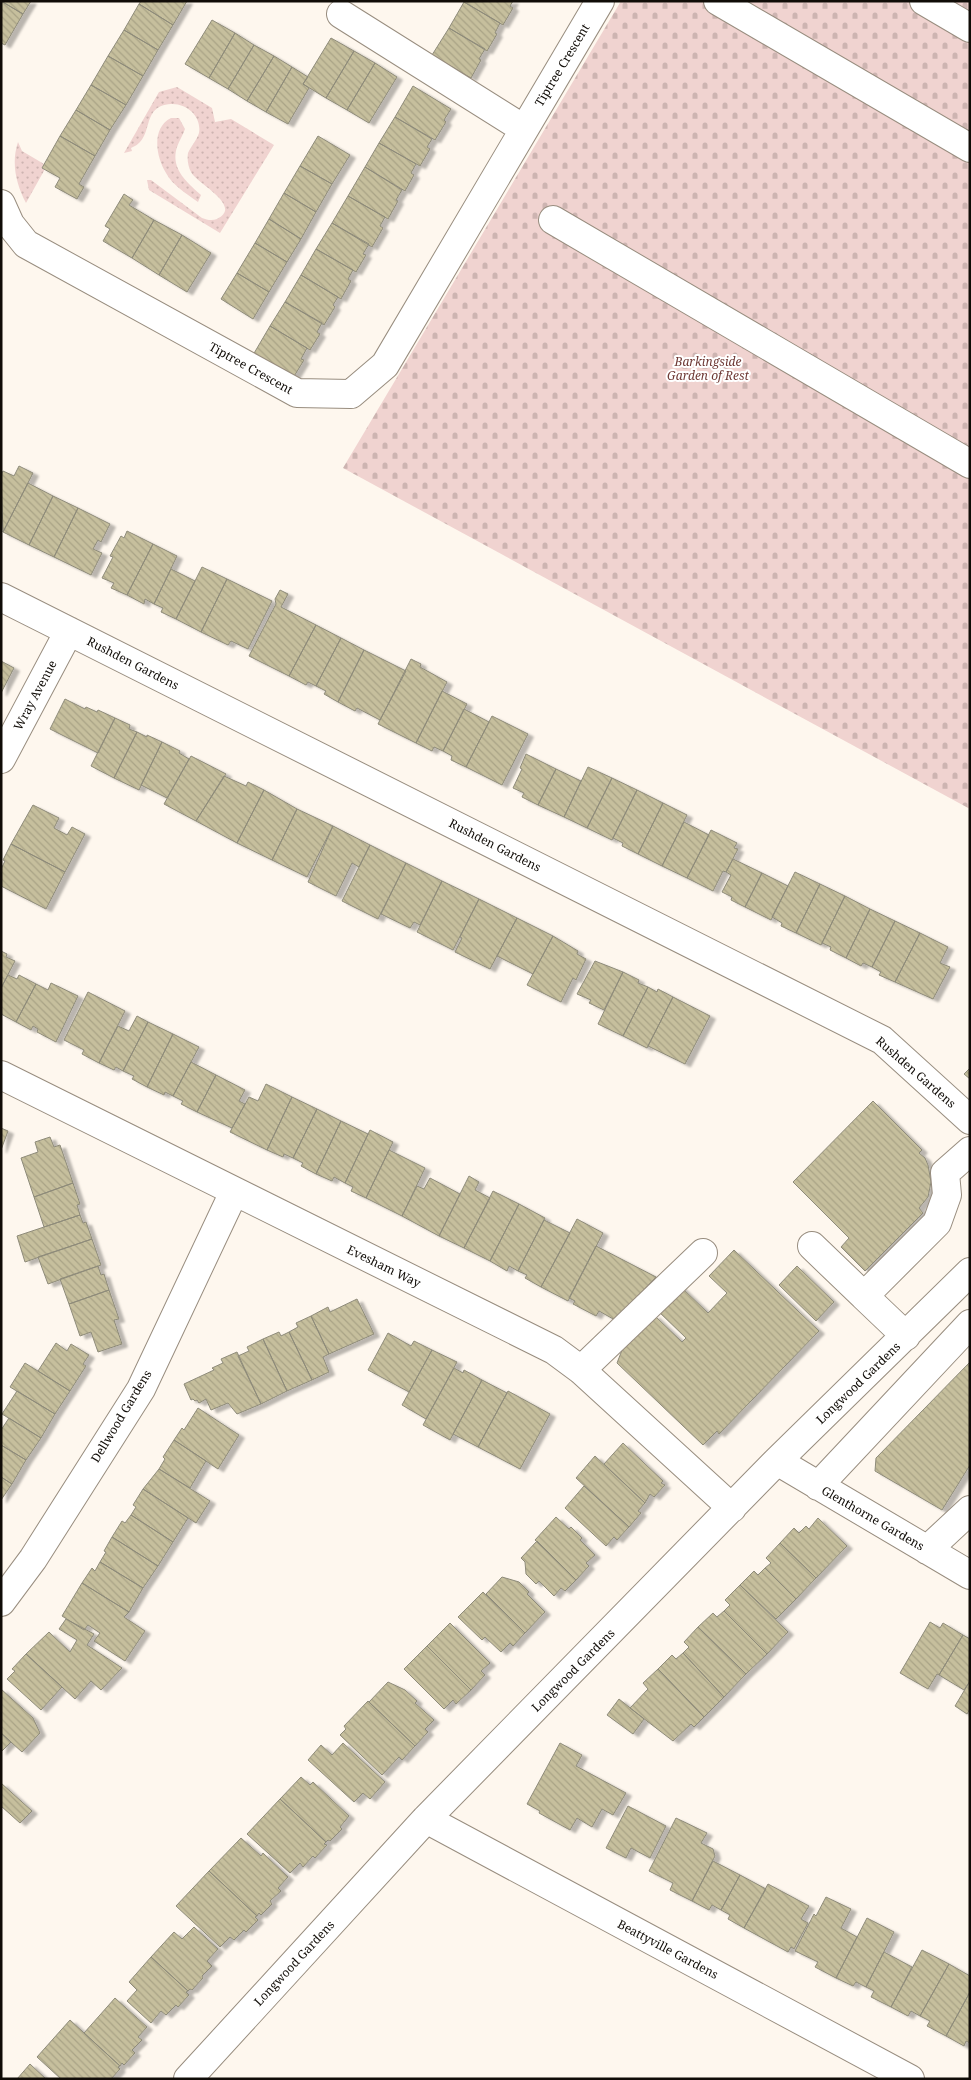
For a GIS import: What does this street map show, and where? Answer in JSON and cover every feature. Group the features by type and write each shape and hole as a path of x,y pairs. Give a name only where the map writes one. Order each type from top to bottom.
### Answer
{"street":[{"name":"Tiptree Crescent","path":"1,204 10,224 26,244 297,393 351,394 384,365 600,1"},
{"path":"718,1 970,148"},
{"path":"924,1 970,28"},
{"path":"341,14 524,129"},
{"path":"553,220 970,464"},
{"name":"Rushden Gardens","path":"1,597 882,1040 970,1120"},
{"name":"Wray Avenue","path":"1,759 69,631"},
{"name":"Evesham Way","path":"1,1075 554,1350 581,1370 732,1508"},
{"path":"864,1296 937,1223 947,1195 945,1174 970,1151"},
{"name":"Dellwood Gardens","path":"1,1602 33,1559 141,1388 234,1192"},
{"path":"812,1246 906,1336"},
{"path":"581,1370 703,1252"},
{"name":"Longwood Gardens","path":"188,2079 426,1819 777,1462 970,1272"},
{"path":"818,1486 970,1324"},
{"name":"Glenthorne Gardens","path":"777,1462 970,1575"},
{"path":"927,1550 970,1510"},
{"name":"Beattyville Gardens","path":"426,1819 910,2079"}],"green space":[{"name":"Barkingside Garden of Rest","path":"621,1 970,1 970,809 343,468"},
{"path":"177,87 212,108 215,122 231,119 274,145 220,233 149,190 147,180 151,180 204,219 215,220 224,214 225,208 222,201 195,177 189,167 188,153 199,133 198,122 192,112 177,104 161,106 151,116 139,144 131,148 132,151 124,153 159,92"},
{"path":"171,118 179,118 185,129 177,147 176,162 181,174 201,195 198,202 172,181 160,159 157,143 158,136 160,129"},
{"path":"18,142 22,151 44,164 42,168 45,169 26,203 15,166"}],"building":[{"path":"1,1 31,1 23,14"},
{"path":"1,1 23,14 5,45 1,43"},
{"path":"141,1 187,1 173,25 139,4"},
{"path":"513,1 510,6 513,8 503,25 464,2"},
{"path":"464,2 500,23 495,33 497,34 487,51 449,28"},
{"path":"139,4 173,25 158,50 124,30"},
{"path":"212,20 235,33 209,78 185,64"},
{"path":"449,28 485,49 471,78 432,55"},
{"path":"124,30 158,50 143,76 108,56"},
{"path":"235,33 254,45 228,89 209,78"},
{"path":"331,38 354,51 326,98 303,84"},
{"path":"254,45 274,56 247,101 228,89"},
{"path":"354,51 375,63 347,110 326,98"},
{"path":"108,56 143,76 126,105 91,85"},
{"path":"274,56 292,67 266,112 247,101"},
{"path":"375,63 397,77 369,123 347,110"},
{"path":"292,67 308,77 303,84 309,88 288,124 266,112"},
{"path":"91,85 126,105 110,130 76,110"},
{"path":"413,86 451,109 444,120 446,122 435,140 395,117"},
{"path":"76,110 110,130 95,156 60,136"},
{"path":"395,117 432,139 427,147 430,149 420,166 379,143"},
{"path":"60,136 95,156 79,184 84,187 77,199 55,187 60,178 42,168"},
{"path":"318,136 350,155 332,184 300,166"},
{"path":"379,143 416,164 411,173 414,175 405,191 365,167"},
{"path":"300,166 332,184 316,212 284,193"},
{"path":"365,167 402,190 388,219 348,196"},
{"path":"284,193 316,212 301,239 269,219"},
{"path":"124,194 133,200 129,205 154,220 132,258 103,241 110,229 105,226"},
{"path":"348,196 385,217 380,226 383,228 372,247 332,223"},
{"path":"269,219 301,239 287,262 255,243"},
{"path":"154,220 182,235 159,275 132,258"},
{"path":"332,223 369,244 363,254 366,255 356,272 316,249"},
{"path":"182,235 211,253 187,292 159,275"},
{"path":"255,243 287,262 269,292 237,273"},
{"path":"316,249 353,270 348,279 351,281 341,299 301,275"},
{"path":"237,273 269,292 253,319 221,299"},
{"path":"301,275 338,297 333,305 335,307 324,325 285,302"},
{"path":"285,302 322,323 317,332 320,334 310,350 270,326"},
{"path":"270,326 307,348 301,359 304,360 293,378 253,355"},
{"path":"19,466 33,473 3,532 1,475 3,471 14,476"},
{"path":"28,483 53,496 29,545 3,532"},
{"path":"53,496 78,508 54,557 29,545"},
{"path":"78,508 110,524 101,542 98,540 93,549 102,553 91,575 54,557"},
{"path":"127,531 153,544 127,595 111,588 114,583 102,578 113,557 110,556 121,536 124,538"},
{"path":"153,544 177,556 154,604 145,599 144,604 127,595"},
{"path":"202,567 227,579 201,632 176,619"},
{"path":"171,569 195,581 176,619 161,612 163,608 154,604"},
{"path":"227,579 272,601 248,649 231,641 228,645 201,632"},
{"path":"280,590 288,594 281,607 316,625 289,676 249,656 276,604 275,599"},
{"path":"316,625 341,638 316,686 308,682 306,685 289,676"},
{"path":"341,638 364,650 338,702 324,694 326,691 316,686"},
{"path":"364,650 406,671 380,720 357,708 355,711 338,702"},
{"path":"411,659 421,664 420,667 447,682 416,743 378,724"},
{"path":"1,661 14,668 1,693"},
{"path":"442,691 467,704 443,751 434,747 432,751 416,743"},
{"path":"65,699 85,709 86,707 97,712 98,710 115,718 98,753 50,729"},
{"path":"464,709 489,722 466,767 451,760 452,756 443,751"},
{"path":"492,716 528,734 502,785 466,767"},
{"path":"115,718 130,725 129,729 137,732 114,778 91,766"},
{"path":"137,732 162,742 139,790 114,778"},
{"path":"162,742 180,751 179,753 189,759 167,798 141,785"},
{"path":"526,754 556,769 538,805 522,797 524,793 513,788 522,769 520,768"},
{"path":"191,756 226,774 196,821 164,804"},
{"path":"588,767 612,778 587,828 564,817"},
{"path":"556,769 581,781 564,817 538,805"},
{"path":"224,776 246,786 248,782 264,790 237,843 196,821"},
{"path":"612,778 637,790 612,840 587,828"},
{"path":"264,790 297,809 272,860 237,843"},
{"path":"637,790 663,803 638,854 622,846 623,843 613,838"},
{"path":"663,803 687,815 662,866 638,854"},
{"path":"33,805 59,818 54,828 67,835 72,827 85,834 65,872 11,844"},
{"path":"297,809 333,826 307,877 272,860"},
{"path":"684,822 709,835 687,878 662,866"},
{"path":"333,826 370,845 359,867 352,863 336,896 308,882"},
{"path":"711,830 737,843 734,848 738,849 726,872 723,871 713,891 687,878"},
{"path":"11,844 65,872 46,909 1,886 1,869 5,861 3,860"},
{"path":"370,845 406,863 378,919 342,901"},
{"path":"733,859 762,873 745,907 731,900 732,897 722,892 731,875 726,872"},
{"path":"406,863 442,881 420,925 414,922 410,928 381,914"},
{"path":"795,872 820,884 796,933 781,926 782,923 772,917"},
{"path":"762,873 788,886 771,920 745,907"},
{"path":"442,881 479,899 453,950 417,932"},
{"path":"820,884 845,896 821,945 796,933"},
{"path":"845,896 870,909 846,958 830,950 831,947 822,943"},
{"path":"479,899 517,918 490,969 455,952 462,938 460,937"},
{"path":"870,909 895,921 872,967 863,963 861,966 846,958"},
{"path":"517,918 553,936 533,974 497,956"},
{"path":"895,921 920,933 895,982 879,975 881,972 872,967"},
{"path":"920,933 948,947 940,963 950,967 933,999 895,982"},
{"path":"553,936 578,951 577,954 586,959 576,980 573,978 561,1002 527,985"},
{"path":"1,951 7,954 6,957 15,961 1,988"},
{"path":"595,961 623,972 604,1010 589,1003 591,1000 577,994"},
{"path":"623,972 639,980 638,983 648,987 623,1036 598,1024"},
{"path":"8,975 17,979 19,975 36,984 16,1022 1,1014 1,988"},
{"path":"51,983 78,996 56,1042 37,1032 38,1029 33,1026 31,1030 16,1022 36,984 48,990"},
{"path":"648,987 657,992 658,989 673,997 647,1048 623,1036"},
{"path":"88,992 125,1011 99,1063 82,1054 84,1050 64,1040"},
{"path":"673,997 710,1016 685,1064 648,1046"},
{"path":"137,1016 148,1022 123,1071 116,1067 114,1070 99,1063 118,1026 129,1031"},
{"path":"148,1022 173,1034 147,1087 132,1079 134,1076 123,1071"},
{"path":"173,1034 199,1047 173,1096 165,1092 164,1095 147,1087"},
{"path":"191,1062 216,1075 197,1112 181,1104 183,1101 173,1096"},
{"path":"970,1068 970,1079 964,1074"},
{"path":"216,1075 245,1090 239,1101 245,1104 232,1128 197,1112"},
{"path":"266,1084 292,1097 267,1150 230,1132 249,1097 258,1101"},
{"path":"292,1097 317,1109 293,1158 284,1154 283,1157 267,1150"},
{"path":"873,1101 922,1150 919,1153 925,1158 928,1165 931,1182 928,1197 919,1208 923,1213 865,1271 841,1247 849,1238 793,1182"},
{"path":"317,1109 341,1121 316,1174 301,1166 303,1163 293,1158"},
{"path":"341,1121 368,1134 345,1183 334,1177 332,1181 316,1174"},
{"path":"1,1128 8,1131 1,1150"},
{"path":"370,1130 393,1142 366,1198 351,1191 353,1187 345,1183"},
{"path":"50,1137 54,1147 60,1145 73,1183 34,1197 21,1158 38,1152 35,1142"},
{"path":"389,1150 425,1168 402,1216 366,1198"},
{"path":"469,1176 479,1182 475,1190 490,1198 464,1248 439,1236"},
{"path":"430,1178 460,1194 439,1236 402,1216 417,1186 424,1189"},
{"path":"73,1183 80,1204 77,1205 80,1215 44,1227 34,1197"},
{"path":"493,1191 519,1204 490,1261 464,1248"},
{"path":"519,1204 545,1218 518,1271 509,1266 507,1271 490,1261"},
{"path":"80,1215 83,1223 86,1222 92,1239 25,1262 17,1236"},
{"path":"577,1219 603,1233 568,1301 541,1287"},
{"path":"544,1220 570,1233 541,1287 525,1278 527,1275 518,1271"},
{"path":"92,1239 101,1265 48,1284 38,1257"},
{"path":"596,1246 656,1277 615,1320 599,1311 596,1316 573,1304 575,1301 569,1298"},
{"path":"734,1250 819,1331 719,1434 717,1431 703,1445 617,1363 624,1345 654,1315 682,1342 686,1338 657,1310 680,1286 708,1313 727,1293 709,1276"},
{"path":"98,1266 101,1275 104,1274 109,1290 69,1304 60,1279"},
{"path":"797,1266 834,1302 816,1321 779,1285"},
{"path":"109,1290 119,1319 114,1320 122,1344 98,1352 91,1332 80,1336 69,1304"},
{"path":"357,1299 374,1334 329,1354 311,1316 328,1307 330,1312"},
{"path":"311,1316 329,1354 323,1357 329,1372 312,1380 289,1332 298,1327 296,1323"},
{"path":"279,1332 281,1336 289,1332 312,1380 287,1391 263,1339"},
{"path":"388,1333 411,1346 414,1341 432,1350 409,1392 368,1370"},
{"path":"263,1339 287,1391 261,1404 238,1356 249,1351 247,1347"},
{"path":"56,1343 67,1351 71,1344 89,1355 83,1364 86,1366 70,1391 38,1371"},
{"path":"432,1350 457,1362 426,1419 402,1405"},
{"path":"237,1352 261,1404 237,1414 228,1403 211,1410 206,1399 199,1403 197,1400 191,1400 184,1384 214,1370 212,1368 223,1363 221,1359"},
{"path":"970,1362 970,1465 942,1510 875,1471 876,1458"},
{"path":"25,1363 70,1391 55,1414 10,1387"},
{"path":"454,1368 463,1373 464,1370 482,1380 450,1440 423,1425"},
{"path":"482,1380 507,1393 478,1447 453,1434"},
{"path":"17,1391 55,1414 41,1438 2,1414"},
{"path":"508,1391 550,1414 520,1469 478,1447"},
{"path":"198,1408 239,1435 218,1469 174,1440 182,1428 184,1430"},
{"path":"9,1418 41,1438 26,1460 1,1445 1,1430"},
{"path":"174,1440 206,1461 190,1488 159,1469 165,1459 163,1457"},
{"path":"623,1443 665,1485 654,1497 650,1494 645,1503 604,1464"},
{"path":"1,1445 26,1460 12,1484 1,1477"},
{"path":"595,1456 645,1503 638,1511 641,1513 629,1527 576,1478"},
{"path":"159,1469 210,1501 196,1523 143,1489"},
{"path":"1,1477 12,1484 1,1500"},
{"path":"584,1486 629,1527 617,1540 614,1537 606,1546 565,1508"},
{"path":"143,1489 188,1518 173,1542 131,1515 136,1507 133,1505"},
{"path":"131,1515 173,1542 158,1566 112,1537 122,1521 125,1523"},
{"path":"556,1517 569,1529 571,1527 582,1538 580,1540 595,1555 586,1563 589,1566 576,1580 535,1540"},
{"path":"818,1518 847,1546 816,1578 780,1543 794,1528 799,1533 806,1526 809,1529"},
{"path":"112,1537 158,1566 143,1588 100,1562"},
{"path":"537,1541 576,1580 565,1591 561,1588 554,1596 539,1581 536,1584 526,1574 525,1562 521,1558"},
{"path":"780,1543 816,1578 796,1599 765,1568 771,1563 766,1558"},
{"path":"100,1562 143,1588 129,1612 82,1583 92,1568 95,1571"},
{"path":"765,1568 796,1599 776,1619 740,1585 754,1571 758,1575"},
{"path":"502,1577 519,1582 529,1592 527,1594 545,1612 525,1633 486,1594"},
{"path":"82,1583 129,1612 124,1617 145,1631 125,1661 94,1641 100,1633 88,1625 84,1630 62,1616"},
{"path":"740,1585 788,1632 767,1654 724,1611 730,1605 725,1600"},
{"path":"483,1592 525,1633 513,1646 510,1643 501,1652 485,1637 482,1640 458,1617"},
{"path":"724,1611 767,1654 746,1674 698,1627 713,1613 717,1617"},
{"path":"66,1619 94,1634 87,1645 122,1668 101,1690 91,1681 75,1699 26,1654 49,1632 70,1652 77,1640 59,1629"},
{"path":"930,1622 940,1628 943,1623 963,1635 939,1675 937,1674 928,1689 900,1673"},
{"path":"450,1623 490,1663 481,1671 485,1675 471,1690 427,1646"},
{"path":"698,1627 746,1674 724,1697 683,1653 689,1647 684,1642"},
{"path":"963,1635 970,1639 970,1681 964,1690 939,1675"},
{"path":"427,1646 471,1690 456,1704 453,1700 444,1709 404,1669"},
{"path":"683,1653 724,1697 704,1717 658,1669 672,1655 676,1659"},
{"path":"26,1654 62,1687 41,1710 7,1679 15,1671 12,1669"},
{"path":"658,1669 704,1717 694,1727 691,1724 673,1741 630,1708 648,1689 643,1683"},
{"path":"970,1681 970,1709 967,1714 955,1706"},
{"path":"388,1682 405,1690 417,1701 415,1703 434,1720 425,1729 428,1732 415,1746 369,1702"},
{"path":"1,1689 33,1718 40,1733 22,1752 1,1733"},
{"path":"619,1699 644,1719 633,1734 607,1715"},
{"path":"368,1701 415,1746 402,1760 399,1757 382,1775 340,1735 346,1729 344,1726"},
{"path":"1,1733 11,1742 1,1752"},
{"path":"343,1743 385,1782 370,1799 363,1793 354,1802 308,1760 321,1745 332,1755"},
{"path":"560,1743 582,1755 576,1766 626,1793 613,1815 602,1809 592,1827 577,1818 570,1830 527,1804"},
{"path":"301,1777 310,1785 313,1782 349,1816 340,1827 342,1829 330,1841 326,1842 280,1799"},
{"path":"1,1783 32,1811 20,1823 1,1806"},
{"path":"280,1799 327,1845 315,1858 313,1856 303,1867 300,1863 290,1873 247,1834"},
{"path":"628,1806 666,1826 650,1858 631,1848 626,1858 606,1848"},
{"path":"676,1818 707,1833 701,1843 713,1849 715,1856 692,1901 670,1890 673,1883 649,1871"},
{"path":"241,1838 261,1856 263,1853 288,1877 278,1888 281,1891 270,1901 272,1904 261,1915 259,1913 257,1916 209,1871"},
{"path":"713,1861 740,1875 721,1910 712,1905 709,1910 692,1901"},
{"path":"209,1871 257,1916 255,1917 258,1920 246,1932 244,1930 234,1940 230,1937 220,1947 176,1906"},
{"path":"740,1875 766,1889 744,1928 728,1919 730,1915 721,1910"},
{"path":"768,1884 809,1906 801,1919 808,1923 794,1949 791,1947 788,1952 744,1928"},
{"path":"826,1897 851,1909 841,1928 857,1937 836,1978 815,1967 818,1962 795,1951 814,1914 816,1916"},
{"path":"867,1918 894,1932 866,1987 856,1982 853,1986 836,1978"},
{"path":"194,1927 218,1949 207,1961 212,1966 192,1990 188,1991 151,1957 174,1932 182,1939"},
{"path":"922,1950 949,1964 920,2016 911,2011 908,2016 891,2007"},
{"path":"884,1952 912,1967 891,2007 871,1997 874,1991 866,1987"},
{"path":"151,1957 188,1991 186,1992 189,1995 178,2007 176,2005 166,2015 161,2011 151,2023 127,2001 137,1990 129,1982"},
{"path":"949,1964 970,1976 970,1992 946,2036 927,2026 930,2021 920,2016"},
{"path":"970,1992 970,2043 966,2041 964,2046 946,2036"},
{"path":"115,1998 147,2027 138,2037 142,2040 132,2050 135,2053 124,2065 122,2063 120,2066 84,2033"},
{"path":"70,2020 120,2066 118,2067 120,2069 111,2079 61,2079 37,2057"},
{"path":"30,2064 46,2079 17,2079"}]}
